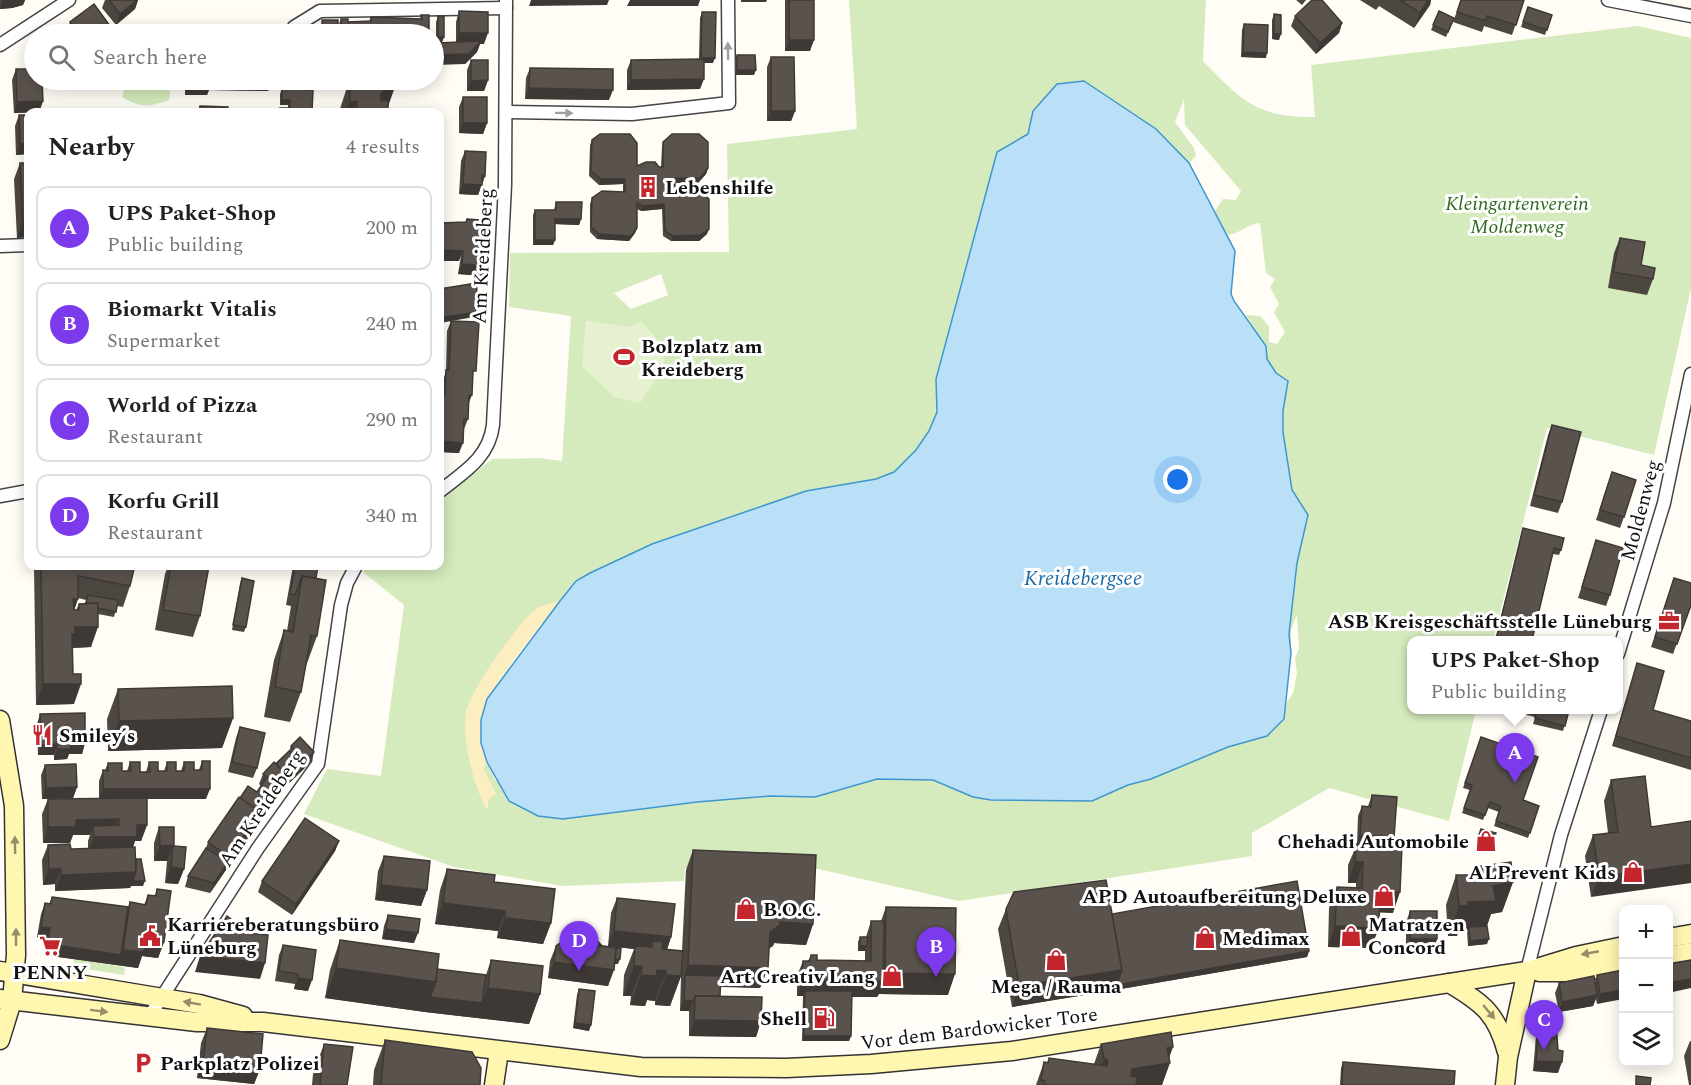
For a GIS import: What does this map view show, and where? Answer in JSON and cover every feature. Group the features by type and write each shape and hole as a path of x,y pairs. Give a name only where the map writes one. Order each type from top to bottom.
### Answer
{"main road":[{"path":"0,720 14,806 8,972 0,1040"},
{"path":"1673,937 1691,934"},
{"name":"Vor dem Bardowicker Tore","path":"6,1000 197,1022 262,1022 641,1067 786,1068 871,1064 1012,1051 1527,971 1576,956 1619,947"},
{"path":"1673,955 1691,952"},
{"name":"Vor dem Bardowicker Tore","path":"1527,971 1578,972 1619,965"},
{"path":"1505,1085 1508,1057 1527,971"},
{"name":"Vor dem Bardowicker Tore","path":"8,972 199,1004 262,1022"},
{"path":"1449,983 1488,1009 1500,1029 1508,1057"},
{"name":"Vor dem Bardowicker Tore","path":"434,1043 473,1074"},
{"path":"494,1085 499,1051"}],"street":[{"path":"32,24 69,0"},
{"path":"506,112 632,114 729,103 728,0"},
{"path":"1608,0 1667,6 1691,16"},
{"path":"299,24 320,11 506,4"},
{"name":"Am Kreideberg","path":"444,487 478,461 492,435 505,185 506,4"},
{"path":"0,45 24,29"},
{"path":"0,246 24,245"},
{"name":"Moldenweg","path":"1623,638 1664,503 1691,374"},
{"path":"0,496 24,491"},
{"name":"Am Kreideberg","path":"149,1017 258,848 318,764 341,605 347,583 354,570"},
{"path":"1527,971 1556,852 1600,714"}],"green space":[{"name":"Kleingartenverein Moldenweg","path":"849,0 1206,0 1203,61 1240,96 1264,110 1278,114 1315,117 1311,65 1638,26 1691,38 1691,288 1654,455 1547,428 1494,636 1407,636 1407,714 1475,714 1449,821 1329,788 1252,833 1252,856 959,901 818,869 685,868 684,881 563,886 454,867 304,814 327,769 381,776 404,605 363,572 365,570 444,570 444,498 492,459 539,458 562,461 571,316 509,307 510,253 729,252 727,144 857,129","holes":["1184,99 1185,125 1241,191 1236,200 1223,199 1215,211 1227,235 1260,223 1266,273 1275,279 1270,287 1279,304 1274,312 1285,332 1277,344 1269,342 1269,326 1260,316 1246,315 1265,346 1267,359 1276,373 1288,382 1283,411 1283,432 1292,490 1308,515 1297,563 1289,634 1291,653 1291,629 1297,615 1299,649 1295,658 1297,673 1284,719 1267,736 1228,747 1092,801 991,800 973,797 933,780 877,779 815,797 770,796 697,802 563,819 495,780 487,762 483,768 488,800 487,809 466,710 537,608 560,601 576,581 806,491 876,479 894,472 916,450 929,431 937,412 936,379 997,153 1028,134 1033,111 1156,129 1189,163 1196,156 1194,148 1175,122","661,274 668,295 631,309 614,293","610,326 630,327 582,366"]},
{"path":"124,90 170,90 169,100 156,104 134,103 122,97"},
{"name":"Bolzplatz am Kreideberg","path":"586,321 630,327 641,321 665,348 664,367 640,403 614,397 582,366"},
{"path":"74,959 125,967 124,975 73,967"}],"sand":[{"path":"560,601 502,677 484,708 480,731 487,762 483,768 496,794 488,800 487,810 478,789 467,748 466,712 476,689 508,640 538,608"}],"water":[{"name":"Kreidebergsee","path":"1084,81 1156,129 1189,163 1235,251 1231,294 1234,301 1266,346 1267,359 1276,373 1288,381 1283,411 1283,432 1292,490 1308,515 1297,563 1289,634 1291,653 1284,719 1267,736 1228,747 1092,801 991,800 973,797 933,780 877,779 815,797 770,796 697,802 563,819 538,816 509,801 487,762 481,743 481,720 487,699 576,581 652,544 806,491 876,479 894,472 916,450 929,431 937,412 936,379 997,152 1028,134 1033,111 1057,84"}],"building":[{"path":"109,0 137,0 120,14"},
{"path":"789,0 814,0 814,40 789,40"},
{"path":"1312,0 1322,0 1342,23 1320,43 1295,16"},
{"path":"1400,0 1428,0 1420,13"},
{"path":"1461,0 1524,0 1516,25 1487,16 1485,21 1457,12"},
{"path":"94,4 109,24 72,24 70,22"},
{"path":"1528,7 1552,15 1547,30 1523,22"},
{"path":"459,11 488,12 488,33 459,33"},
{"path":"1439,11 1454,18 1448,32 1433,25"},
{"path":"702,12 716,12 715,58 701,58"},
{"path":"1274,14 1281,15 1281,34 1274,34"},
{"path":"421,15 429,15 429,24 341,24 341,19 348,19 348,22 371,21 371,17 422,19"},
{"path":"438,16 444,16 444,24 438,24"},
{"path":"322,20 338,20 338,24 322,24"},
{"path":"1244,24 1268,25 1267,53 1243,52"},
{"path":"481,41 469,54 444,55 444,43"},
{"path":"737,55 755,55 756,70 737,70"},
{"path":"771,57 794,57 795,111 771,111"},
{"path":"704,59 704,79 631,80 631,60"},
{"path":"471,60 488,60 488,80 471,81"},
{"path":"530,68 613,69 613,90 529,88"},
{"path":"16,69 24,69 24,90 42,90 43,101 17,102"},
{"path":"282,90 313,90 312,108 290,108 290,100 282,100"},
{"path":"349,90 384,90 381,94 381,101 388,100 388,108 357,108 357,101 350,102"},
{"path":"463,97 487,97 487,123 463,123"},
{"path":"200,106 228,108 200,108"},
{"path":"19,115 24,115 24,144 20,144"},
{"name":"Lebenshilfe","path":"600,134 630,134 637,143 637,166 646,162 655,162 659,167 663,167 663,142 672,134 699,134 708,142 708,168 700,178 675,178 675,191 699,190 709,199 709,229 701,235 673,236 665,231 664,204 643,206 637,203 637,228 631,236 599,234 591,227 592,198 602,191 625,192 625,179 601,179 591,171 592,140"},
{"path":"465,151 486,152 485,176 482,175 482,185 463,184"},
{"path":"20,163 24,163 23,222"},
{"path":"556,202 582,202 581,219 555,219 555,240 535,240 535,210 556,210"},
{"path":"467,219 493,221 487,266 462,264 463,251 444,250 444,223 466,222"},
{"path":"1620,238 1645,242 1641,265 1655,268 1653,279 1613,272"},
{"path":"477,283 476,312 444,317 444,288"},
{"path":"451,321 479,322 476,371 473,371 472,395 469,395 468,419 464,419 463,443 444,441 444,394 446,370 449,370"},
{"path":"1552,425 1581,432 1562,502 1534,495"},
{"path":"1612,472 1636,480 1624,517 1600,510"},
{"path":"1523,528 1564,538 1561,550 1554,548 1533,636 1497,636"},
{"path":"1596,540 1623,548 1610,595 1582,587"},
{"path":"41,570 134,570 130,586 78,576 78,599 73,599 74,610 79,610 79,604 98,603 98,627 75,627 75,634 72,634 73,674 81,674 81,684 43,684"},
{"path":"170,570 208,570 200,616 163,610"},
{"path":"294,570 317,570 316,578 302,576 295,595 290,594"},
{"path":"302,576 326,580 317,636 311,635 301,692 275,687 284,630 293,632"},
{"path":"242,578 254,581 246,627 233,625"},
{"path":"1674,578 1691,583 1691,605 1677,644 1655,637"},
{"path":"88,595 118,600 116,612 98,608 98,603 86,603"},
{"path":"1637,663 1664,671 1653,710 1691,721 1691,758 1616,736"},
{"path":"232,686 233,718 119,721 118,689"},
{"path":"85,713 85,743 70,744 71,749 57,749 57,744 41,745 40,714"},
{"path":"1536,714 1568,714 1565,726 1535,718"},
{"path":"240,727 265,733 257,768 232,762"},
{"path":"300,737 314,752 305,760 291,746"},
{"path":"1481,737 1538,757 1523,800 1539,806 1530,833 1496,821 1501,806 1490,802 1485,815 1464,808 1472,785 1465,783"},
{"path":"289,751 303,766 286,782 288,777 276,764"},
{"path":"202,761 210,761 210,789 103,789 103,770 108,771 108,763 122,763 122,771 131,771 130,762 140,762 140,772 150,772 149,762 158,762 158,771 167,771 167,762 176,762 176,771 184,771 184,762 194,762 194,770 202,770"},
{"path":"274,762 288,777 258,817 260,812 240,798 248,786 257,792 267,777 263,774"},
{"path":"76,764 77,787 46,788 45,765"},
{"path":"1645,776 1651,827 1691,821 1691,864 1599,877 1593,835 1618,832 1611,780"},
{"path":"1372,795 1397,797 1394,837 1360,835 1362,806 1371,807"},
{"path":"239,797 260,812 229,857 208,842"},
{"path":"147,798 147,825 137,825 137,837 94,837 93,826 119,825 119,819 76,820 76,827 48,827 48,799"},
{"path":"305,818 339,841 296,904 262,881"},
{"path":"159,827 174,827 174,845 160,846"},
{"path":"1481,829 1496,833 1493,842 1478,838"},
{"path":"70,844 71,849 135,847 136,872 61,875 61,869 49,869 48,845"},
{"path":"1356,844 1402,846 1400,892 1380,892 1379,928 1335,926 1337,887 1362,888 1363,862 1355,862"},
{"path":"173,846 186,847 184,869 171,867"},
{"path":"206,848 228,862 214,883 188,876"},
{"name":"B.O.C.","path":"693,850 816,855 813,924 780,922 780,925 770,932 768,968 688,965"},
{"path":"384,856 430,861 427,890 381,885"},
{"path":"136,859 141,859 145,881 133,881"},
{"path":"1511,862 1513,882 1493,886 1496,901 1468,902 1468,906 1459,906 1456,875 1476,875 1475,867"},
{"path":"447,869 495,875 494,882 555,889 551,923 505,918 505,911 443,903"},
{"name":"Mega / Rauma","path":"1106,880 1122,970 1019,986 1006,909 1014,892"},
{"name":"Medimax","path":"1297,881 1309,951 1117,985 1122,970 1112,914"},
{"path":"157,889 171,891 164,942 145,940 144,952 123,950 130,902 146,905 148,895 156,896"},
{"path":"52,897 128,907 121,955 48,944 50,928 41,927 45,903 51,904"},
{"path":"617,898 675,904 671,937 614,931"},
{"path":"886,907 956,908 955,974 885,973"},
{"path":"1410,911 1437,911 1437,939 1410,939"},
{"path":"388,915 420,919 418,933 386,929"},
{"path":"227,916 240,926 237,932 268,935 265,963 200,956"},
{"path":"871,921 884,921 883,981 802,980 803,961 810,961 811,955 817,955 817,960 871,961"},
{"path":"1487,926 1489,939 1470,941 1469,927"},
{"path":"566,936 572,942 560,943"},
{"path":"860,937 868,937 867,946 860,946"},
{"path":"586,939 591,944 596,939 602,946 621,948 620,959 615,959 616,948 582,944"},
{"path":"340,940 439,954 436,982 336,968"},
{"path":"563,941 616,948 614,970 554,962 556,946"},
{"path":"652,941 663,942 662,949 683,951 681,976 666,975 666,971 657,970 656,976 641,975 642,966 634,966 635,946 652,947"},
{"path":"283,945 316,950 312,980 298,978 298,974 279,971"},
{"path":"491,960 543,966 540,994 488,988"},
{"path":"1691,960 1691,979 1673,982 1673,963"},
{"path":"437,969 486,975 482,1003 430,997 436,982"},
{"path":"1619,971 1619,991 1600,994 1597,975"},
{"path":"685,975 721,976 720,996 695,996 693,1001 684,1000"},
{"path":"1594,976 1597,995 1562,1002 1559,983"},
{"path":"579,989 595,991 591,1025 575,1023"},
{"path":"805,991 852,991 851,1036 804,1036"},
{"path":"695,996 762,997 761,1021 694,1020"},
{"path":"1555,1011 1558,1050 1563,1051 1562,1062 1536,1061 1540,1013"},
{"path":"207,1028 263,1034 260,1069 203,1063"},
{"path":"1171,1032 1173,1047 1167,1048 1170,1063 1132,1069 1131,1076 1137,1077 1136,1085 1044,1085 1045,1081 1041,1080 1044,1062 1048,1063 1049,1058 1107,1066 1108,1060 1104,1059 1101,1044"},
{"path":"385,1040 472,1052 481,1068 480,1085 381,1085"},
{"path":"324,1044 353,1047 347,1085 320,1085"},
{"path":"1343,1062 1455,1071 1454,1085 1342,1085"},
{"path":"1636,1076 1651,1078 1650,1085 1636,1085"}],"place":[{"name":"Lebenshilfe","path":"648,187"},
{"name":"Bolzplatz am Kreideberg","path":"624,357"},
{"name":"ASB Kreisgeschäftsstelle Lüneburg","path":"1669,621"},
{"name":"Smiley´s","path":"42,735"},
{"name":"UPS Paket-Shop","path":"1515,783"},
{"name":"Chehadi Automobile","path":"1486,841"},
{"name":"ALPrevent Kids","path":"1633,872"},
{"name":"APD Autoaufbereitung Deluxe","path":"1384,896"},
{"name":"B.O.C.","path":"746,909"},
{"name":"Karriereberatungsbüro Lüneburg","path":"150,936"},
{"name":"Matratzen Concord","path":"1351,936"},
{"name":"Medimax","path":"1205,938"},
{"name":"PENNY","path":"50,946"},
{"name":"Mega / Rauma","path":"1056,960"},
{"name":"Korfu Grill","path":"579,971"},
{"name":"Art Creativ Lang","path":"892,976"},
{"name":"Biomarkt Vitalis","path":"936,977"},
{"name":"Shell","path":"824,1018"},
{"name":"World of Pizza","path":"1544,1050"},
{"name":"Parkplatz Polizei","path":"143,1063"}]}
